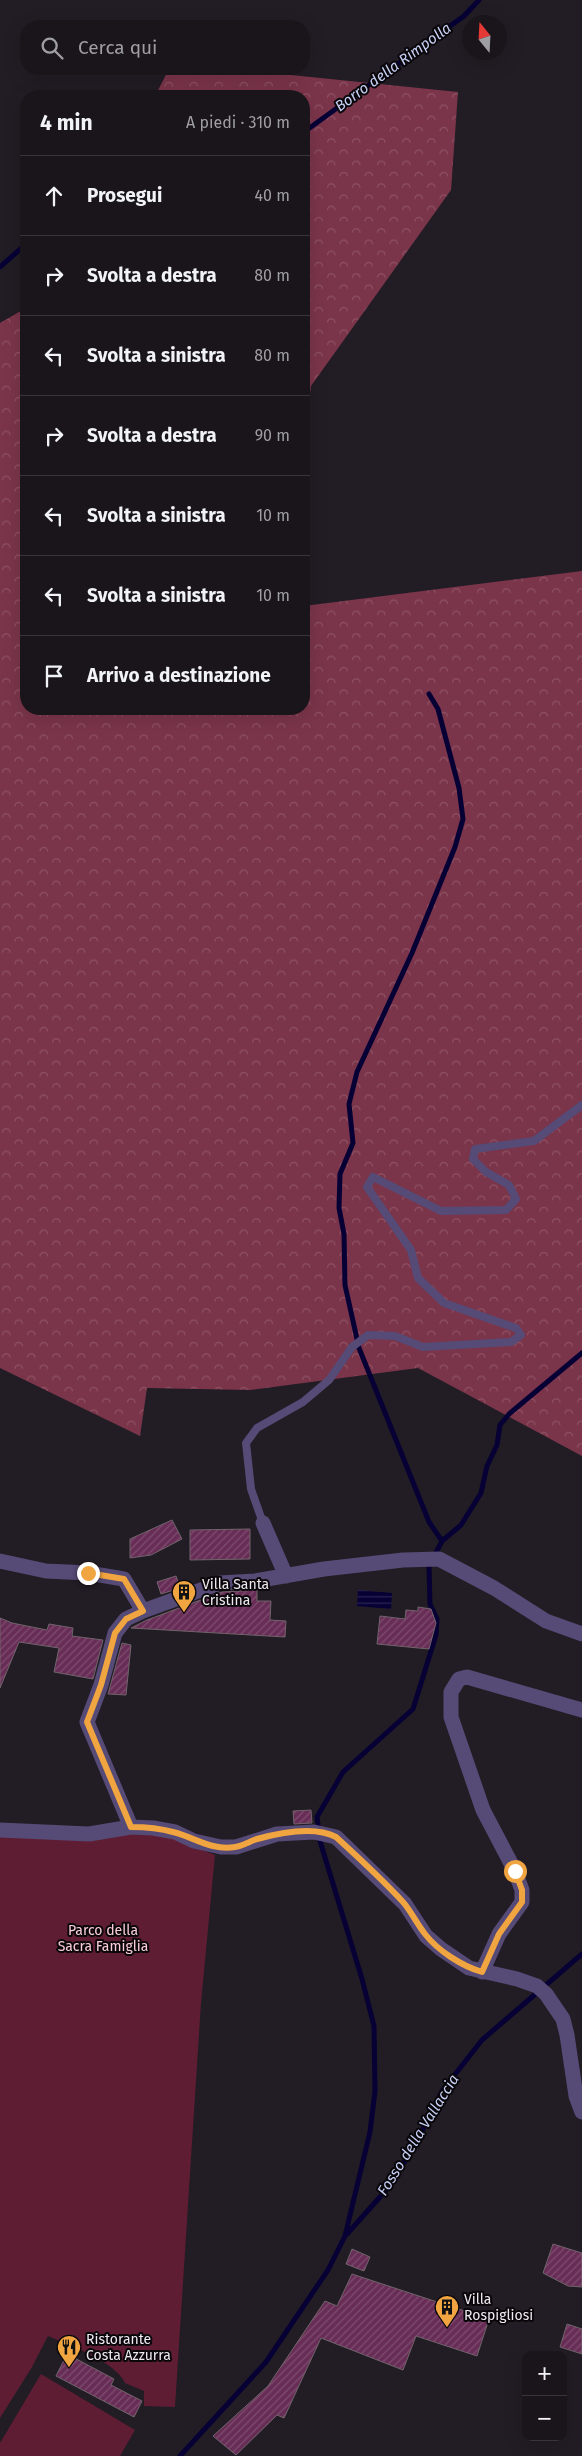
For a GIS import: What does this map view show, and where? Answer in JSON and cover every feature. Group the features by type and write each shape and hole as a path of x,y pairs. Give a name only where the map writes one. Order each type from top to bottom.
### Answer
{"street":[{"path":"262,1523 286,1576"},
{"path":"131,1827 87,1722 101,1685 115,1633 126,1619 143,1611 220,1583 255,1581 404,1560 439,1559 494,1588 546,1621 582,1634"},
{"path":"0,1561 46,1571 88,1573 124,1579 143,1611"},
{"path":"482,1972 499,1934 522,1902 522,1890 515,1871 483,1810 474,1786 451,1717 451,1692 459,1679 467,1677 582,1710"},
{"path":"0,1830 89,1834 131,1827 175,1832 194,1841 221,1847 236,1847 277,1834 319,1833 336,1837 405,1904 426,1936 441,1949 469,1968 517,1979 542,1990 563,2019 576,2096 582,2112"}],"lane":[{"path":"262,1523 251,1490 246,1443 257,1428 303,1402 329,1380 352,1347 368,1335 395,1336 423,1347 511,1342 521,1335 516,1328 444,1303 418,1278 410,1250 367,1187 372,1177 441,1211 506,1210 516,1199 509,1185 486,1172 473,1159 475,1149 534,1141 582,1105"}],"green space":[{"path":"166,75 291,75 458,92 451,190 311,386 310,393 310,90 158,90"},
{"path":"20,311 20,715 310,715 310,605 582,571 582,1456 418,1368 250,1390 147,1388 140,1436 0,1368 0,323"},
{"name":"Parco della Sacra Famiglia","path":"128,1831 168,1836 215,1855 201,2003 175,2407 144,2406 144,2391 125,2383 120,2375 102,2361 48,2336 32,2367 0,2418 0,1835"},
{"path":"41,2374 135,2430 120,2456 0,2456 0,2443"}],"shaded area":[{"path":"358,1590 392,1593 391,1609 357,1606"}],"building":[{"path":"172,1520 182,1539 151,1555 130,1558 130,1539"},
{"path":"250,1529 250,1559 190,1560 190,1530"},
{"path":"176,1576 180,1588 161,1594 157,1582"},
{"name":"Villa Santa Cristina","path":"257,1590 257,1601 271,1601 270,1620 286,1621 285,1637 131,1628 147,1620 222,1592"},
{"path":"418,1607 431,1609 436,1623 429,1649 377,1644 380,1616 405,1619 406,1610 418,1611"},
{"path":"0,1618 12,1623 47,1630 49,1624 73,1628 72,1636 103,1640 93,1679 54,1672 59,1648 19,1642 0,1688"},
{"path":"122,1643 131,1645 126,1695 108,1694"},
{"path":"311,1810 312,1823 294,1824 293,1811"},
{"path":"553,2244 582,2253 582,2287 568,2286 543,2273"},
{"path":"352,2249 370,2257 364,2271 346,2264"},
{"path":"352,2274 489,2319 477,2356 416,2336 403,2370 321,2338 284,2418 277,2415 236,2455 213,2436 268,2386 325,2301 337,2306"},
{"path":"567,2324 582,2329 582,2354 560,2347"},
{"path":"67,2354 114,2379 111,2385 142,2401 134,2417 56,2376"}],"waterway":[{"name":"Borro della Rimpolla","path":"310,128 464,16 479,0"},
{"name":"Borro della Rimpolla","path":"0,267 20,249"},
{"path":"429,694 438,709 459,788 463,819 455,847 412,953 357,1072 349,1104 353,1143 340,1174 339,1208 344,1234 345,1285 359,1348 429,1522 442,1541"},
{"path":"180,2456 266,2362 328,2270 345,2236 370,2132 375,2091 374,2026 362,1979 320,1841 317,1817 343,1772 413,1709 436,1635 437,1619 430,1604 429,1566 442,1541 461,1525 481,1493 487,1466 497,1445 500,1425 509,1414 582,1353"},
{"name":"Fosso della Vallaccia","path":"347,2234 388,2188 415,2145 442,2091 482,2040 582,1954"}],"place":[{"name":"Villa Santa Cristina","path":"184,1613"},
{"name":"Villa Rospigliosi","path":"447,2328"},
{"name":"Ristorante Costa Azzurra","path":"69,2368"}],"route":[{"path":"88,1573 124,1579 143,1611 126,1619 115,1633 101,1685 87,1722 131,1827 175,1832 194,1841 221,1847 236,1847 256,1839 277,1834 314,1832 330,1834 336,1837 405,1904 426,1936 469,1968 482,1972 499,1934 522,1902 522,1890 515,1871"}]}
